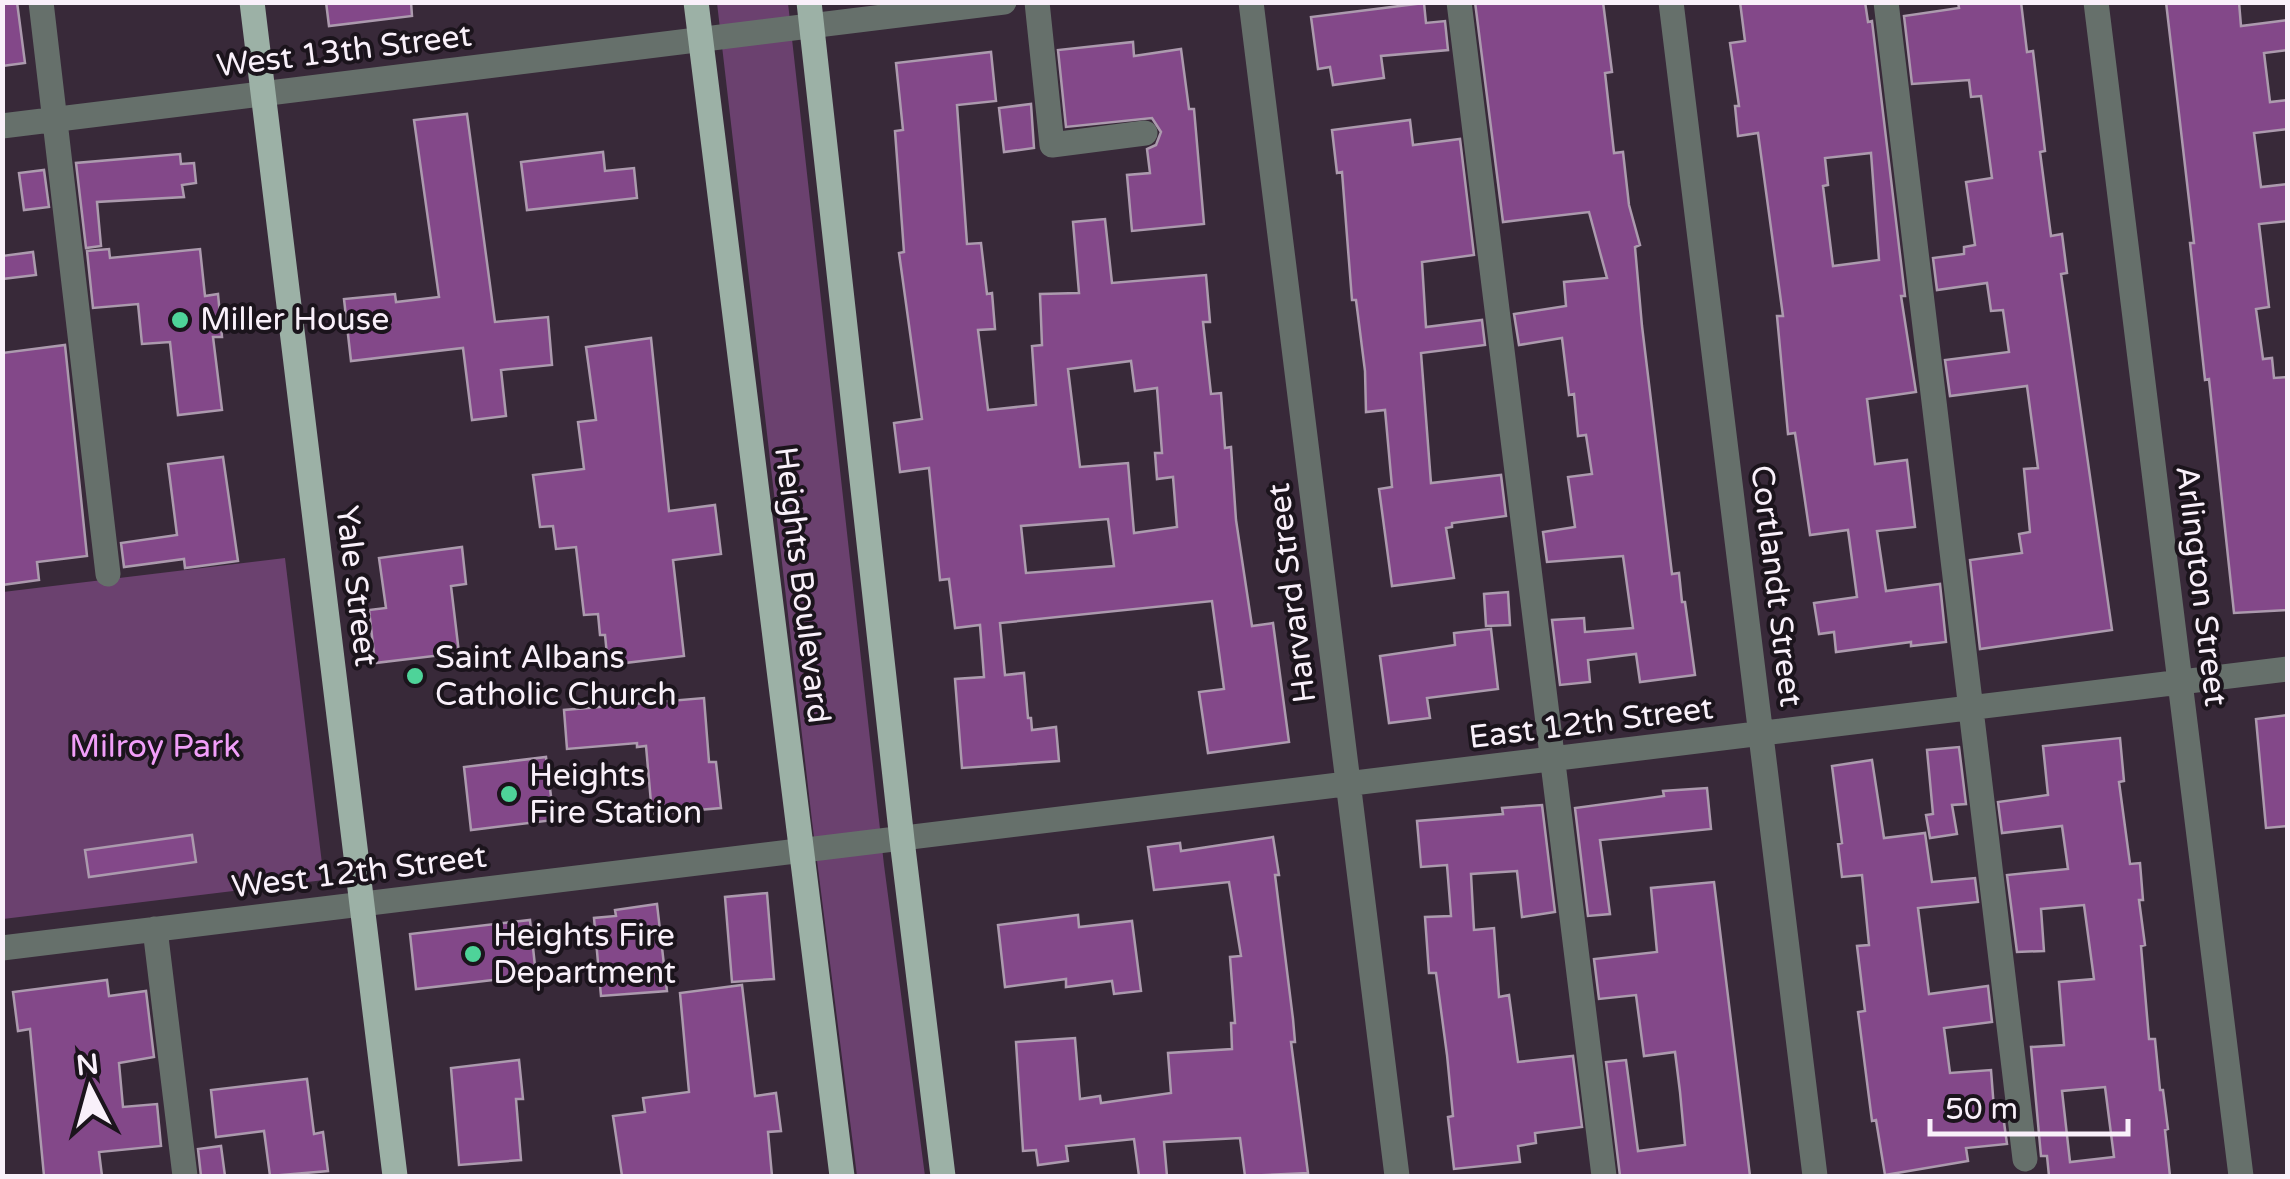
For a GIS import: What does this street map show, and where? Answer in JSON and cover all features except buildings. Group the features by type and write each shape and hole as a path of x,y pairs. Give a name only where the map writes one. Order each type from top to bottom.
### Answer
{"main road":[{"name":"Yale Street","path":"252,2 395,1176"},
{"name":"Heights Boulevard","path":"696,2 842,1176"},
{"path":"810,14 943,1176"}],"street":[{"path":"40,2 108,574"},
{"name":"West 13th Street","path":"2,126 701,40 810,14 1004,2"},
{"path":"1038,2 1052,145 1145,133"},
{"name":"Harvard Street","path":"1251,2 1397,1176"},
{"path":"1459,2 1604,1176"},
{"name":"Cortlandt Street","path":"1671,2 1815,1176"},
{"path":"1886,2 2025,1159"},
{"name":"Arlington Street","path":"2096,2 2240,1176"},
{"name":"East 12th Street","path":"902,840 2288,668"},
{"name":"West 12th Street","path":"2,948 902,840"},
{"path":"155,929 185,1176"}],"green space":[{"path":"717,3 788,3 884,865 925,1176 857,1176"},
{"name":"Milroy Park","path":"285,558 324,880 3,919 3,592"}],"place":[{"name":"Miller House","path":"180,320"},
{"name":"Saint Albans Catholic Church","path":"415,676"},
{"name":"Heights Fire Station","path":"509,794"},
{"name":"Heights Fire Department","path":"473,954"}]}
